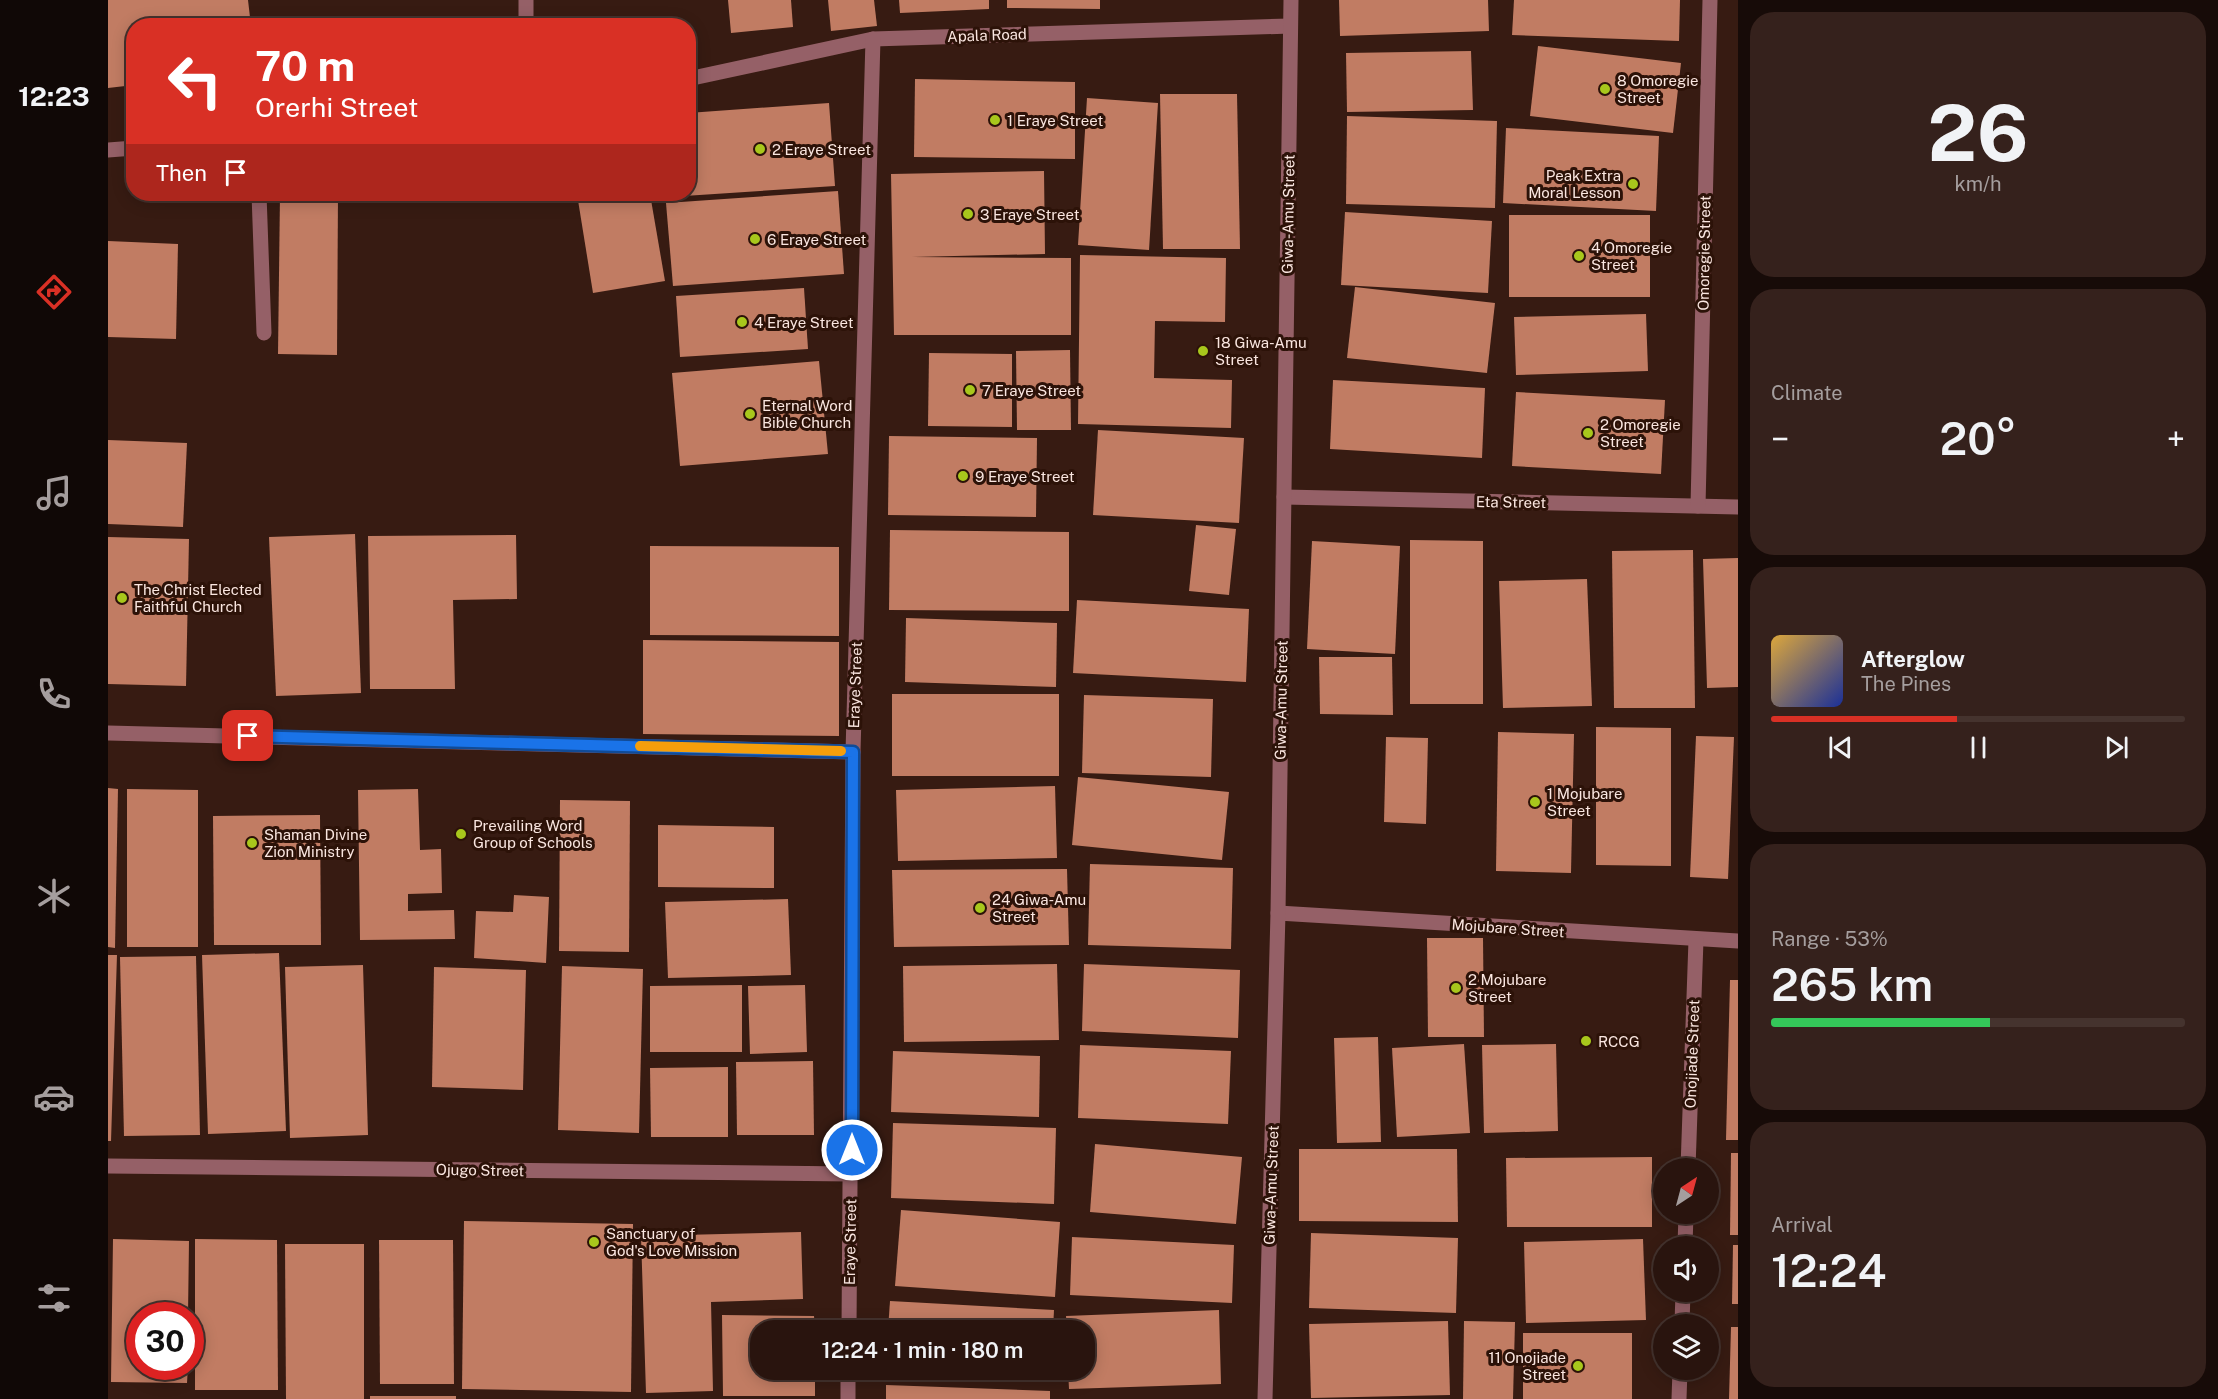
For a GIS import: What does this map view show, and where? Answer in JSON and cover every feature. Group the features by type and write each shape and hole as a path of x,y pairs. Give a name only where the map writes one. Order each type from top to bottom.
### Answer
{"street":[{"path":"526,0 526,18"},
{"name":"Giwa-Amu Street","path":"1265,1399 1278,913 1291,0"},
{"name":"Omoregie Street","path":"1698,506 1710,0"},
{"name":"Apala Road","path":"696,77 873,39 1290,26"},
{"name":"Eraye Street","path":"849,1320 852,1174 853,752 873,39"},
{"path":"108,150 126,149"},
{"path":"259,201 264,333"},
{"name":"Eta Street","path":"1284,497 1738,507"},
{"path":"108,733 853,752"},
{"name":"Mojubare Street","path":"1278,913 1738,941"},
{"name":"Onojiade Street","path":"1688,1158 1695,940"},
{"name":"Ojugo Street","path":"108,1166 852,1174"},
{"path":"848,1380 848,1399"},
{"path":"1679,1399 1680,1380"}],"building":[{"path":"108,0 248,0 250,18 126,18 126,86 108,88"},
{"path":"728,0 791,0 793,27 731,33"},
{"path":"828,0 874,0 877,26 831,31"},
{"path":"899,0 989,0 989,9 900,13"},
{"path":"1007,0 1100,0 1100,9 1007,8"},
{"path":"1339,0 1488,0 1489,31 1340,36"},
{"path":"1514,0 1680,0 1679,41 1512,35"},
{"name":"8 Omoregie Street","path":"1538,46 1681,63 1673,133 1530,116"},
{"path":"1471,51 1473,110 1347,112 1346,53"},
{"name":"1 Eraye Street","path":"915,79 1075,82 1075,159 914,157"},
{"path":"1160,94 1237,94 1240,249 1163,249"},
{"path":"1087,98 1158,103 1149,250 1078,245"},
{"name":"2 Eraye Street","path":"829,103 835,186 696,195 696,112"},
{"path":"1347,116 1497,121 1495,208 1346,204"},
{"path":"1506,128 1659,136 1656,211 1503,203"},
{"path":"1044,171 1045,254 912,257 1071,258 1071,335 894,335 891,174"},
{"name":"6 Eraye Street","path":"838,191 844,274 673,286 666,203"},
{"path":"280,201 338,201 337,355 278,354"},
{"path":"578,201 651,201 665,281 593,293"},
{"path":"1345,212 1492,221 1488,293 1341,285"},
{"name":"4 Omoregie Street","path":"1509,215 1650,215 1650,297 1509,297"},
{"path":"108,241 178,244 176,339 108,337"},
{"path":"1080,255 1226,258 1225,322 1155,321 1154,378 1232,380 1231,428 1078,424"},
{"path":"1355,287 1495,303 1487,373 1347,358"},
{"name":"4 Eraye Street","path":"804,288 808,349 680,357 676,296"},
{"path":"1646,314 1648,371 1516,375 1514,317"},
{"path":"1070,350 1071,430 1017,430 1016,351"},
{"name":"7 Eraye Street","path":"929,353 1012,354 1012,427 928,426"},
{"name":"Eternal Word Bible Church","path":"819,361 828,454 680,466 672,373"},
{"path":"1333,380 1485,388 1482,458 1330,449"},
{"name":"2 Omoregie Street","path":"1516,392 1665,400 1661,474 1512,466"},
{"path":"1098,430 1244,438 1239,523 1093,515"},
{"name":"9 Eraye Street","path":"889,436 1037,438 1036,517 888,515"},
{"path":"108,440 187,443 183,527 108,524"},
{"path":"1196,525 1236,529 1229,595 1189,591"},
{"path":"890,530 1069,532 1069,611 889,610"},
{"path":"355,534 361,693 276,696 269,537"},
{"path":"516,535 517,599 453,600 455,689 370,689 368,536"},
{"path":"108,537 189,539 186,686 108,684"},
{"path":"1410,540 1483,541 1483,704 1410,704"},
{"path":"1312,541 1400,546 1395,654 1307,649"},
{"path":"650,546 839,547 839,636 650,635"},
{"path":"1693,550 1695,708 1614,708 1612,551"},
{"path":"1738,558 1738,687 1707,688 1703,559"},
{"path":"1587,579 1592,706 1503,708 1499,581"},
{"path":"1077,600 1249,609 1246,682 1073,673"},
{"path":"906,618 1057,623 1056,687 905,682"},
{"path":"643,640 839,642 839,736 643,734"},
{"path":"1319,657 1392,657 1393,715 1320,714"},
{"path":"892,694 1059,694 1059,776 892,776"},
{"path":"1084,695 1213,699 1211,777 1082,773"},
{"path":"1596,727 1671,728 1671,866 1596,865"},
{"name":"1 Mojubare Street","path":"1498,732 1574,734 1571,873 1496,871"},
{"path":"1696,736 1734,737 1728,879 1690,877"},
{"path":"1386,737 1428,738 1426,824 1384,822"},
{"path":"1078,777 1229,792 1222,860 1072,845"},
{"path":"1055,786 1057,858 898,861 896,790"},
{"path":"108,788 118,789 115,948 108,947"},
{"path":"127,789 198,790 198,947 127,947"},
{"path":"418,789 420,850 441,849 442,893 408,894 408,911 454,910 455,939 360,940 358,790"},
{"path":"560,800 630,801 629,952 559,951"},
{"path":"320,815 321,945 214,945 213,816"},
{"path":"658,825 774,827 774,888 658,887"},
{"path":"1090,864 1233,868 1231,949 1088,945"},
{"name":"24 Giwa-Amu Street","path":"1067,869 1069,945 894,947 892,870"},
{"path":"514,895 549,897 546,963 474,958 476,911 513,912"},
{"path":"788,899 791,975 668,978 665,902"},
{"name":"2 Mojubare Street","path":"1427,938 1483,938 1484,1037 1428,1037"},
{"path":"279,953 286,1131 208,1134 202,955"},
{"path":"108,955 117,955 111,1141 108,1141"},
{"path":"196,956 200,1135 124,1136 120,957"},
{"path":"1057,964 1059,1040 904,1042 903,966"},
{"path":"1084,964 1240,970 1238,1038 1082,1031"},
{"path":"363,965 368,1135 290,1138 285,967"},
{"path":"562,966 643,969 639,1133 558,1130"},
{"path":"434,967 526,970 523,1090 432,1087"},
{"path":"1730,980 1738,980 1738,1140 1726,1140"},
{"path":"742,985 742,1052 650,1052 650,986"},
{"path":"805,985 807,1052 750,1054 748,986"},
{"path":"1378,1037 1381,1142 1337,1143 1334,1038"},
{"path":"1464,1044 1470,1133 1397,1137 1392,1048"},
{"path":"1556,1044 1558,1131 1484,1133 1482,1045"},
{"path":"1080,1045 1231,1051 1228,1124 1078,1118"},
{"path":"893,1051 1040,1056 1039,1117 891,1112"},
{"path":"813,1061 814,1135 737,1135 736,1062"},
{"path":"728,1067 728,1137 651,1137 650,1068"},
{"path":"893,1123 1056,1128 1054,1204 891,1198"},
{"path":"1095,1144 1242,1157 1236,1224 1090,1212"},
{"path":"1299,1149 1457,1149 1458,1222 1299,1221"},
{"path":"1731,1153 1738,1153 1738,1235 1730,1235"},
{"path":"1652,1157 1652,1227 1507,1227 1506,1158"},
{"path":"901,1210 1060,1222 1055,1297 895,1286"},
{"path":"464,1221 633,1224 631,1392 462,1389"},
{"path":"801,1232 803,1299 711,1302 713,1391 646,1393 641,1236"},
{"path":"1311,1233 1458,1238 1456,1313 1309,1308"},
{"path":"1072,1237 1234,1245 1232,1303 1070,1295"},
{"path":"113,1239 189,1241 188,1302 126,1302 126,1380 187,1380 187,1383 111,1382"},
{"path":"195,1239 277,1240 278,1390 195,1390 195,1380 204,1380 204,1302 195,1302"},
{"path":"1643,1239 1646,1320 1526,1323 1524,1242"},
{"path":"379,1240 453,1240 454,1384 380,1384"},
{"path":"285,1244 364,1244 364,1399 286,1399"},
{"path":"1733,1245 1738,1245 1738,1304 1732,1304"},
{"path":"890,1301 1054,1310 1054,1320 889,1320"},
{"path":"1219,1310 1221,1384 1069,1389 1069,1380 1095,1380 1095,1320 1066,1320 1066,1316"},
{"path":"722,1315 814,1316 814,1320 750,1320 750,1380 815,1380 815,1396 723,1396"},
{"path":"1448,1321 1450,1395 1311,1398 1309,1324"},
{"path":"1464,1321 1515,1322 1513,1399 1463,1399"},
{"path":"1731,1327 1738,1327 1738,1399 1729,1399"},
{"name":"11 Onojiade Street","path":"1523,1333 1632,1333 1632,1399 1523,1399"},
{"path":"886,1385 1050,1391 1050,1399 886,1399"},
{"path":"370,1396 456,1396 456,1399 370,1399"}],"slow traffic":[{"path":"640,746 841,751"}],"place":[{"name":"8 Omoregie Street","path":"1605,89"},
{"name":"1 Eraye Street","path":"995,120"},
{"name":"2 Eraye Street","path":"760,149"},
{"name":"Peak Extra Moral Lesson","path":"1633,184"},
{"name":"3 Eraye Street","path":"968,214"},
{"name":"6 Eraye Street","path":"755,239"},
{"name":"4 Omoregie Street","path":"1579,256"},
{"name":"4 Eraye Street","path":"742,322"},
{"name":"18 Giwa-Amu Street","path":"1203,351"},
{"name":"7 Eraye Street","path":"970,390"},
{"name":"Eternal Word Bible Church","path":"750,414"},
{"name":"2 Omoregie Street","path":"1588,433"},
{"name":"9 Eraye Street","path":"963,476"},
{"name":"The Christ Elected Faithful Church","path":"122,598"},
{"name":"1 Mojubare Street","path":"1535,802"},
{"name":"Prevailing Word Group of Schools","path":"461,834"},
{"name":"Shaman Divine Zion Ministry","path":"252,843"},
{"name":"24 Giwa-Amu Street","path":"980,908"},
{"name":"2 Mojubare Street","path":"1456,988"},
{"name":"RCCG","path":"1586,1041"},
{"name":"Sanctuary of God's Love Mission","path":"594,1242"},
{"name":"11 Onojiade Street","path":"1578,1366"}],"route":[{"path":"248,736 853,752 852,1150"}]}
